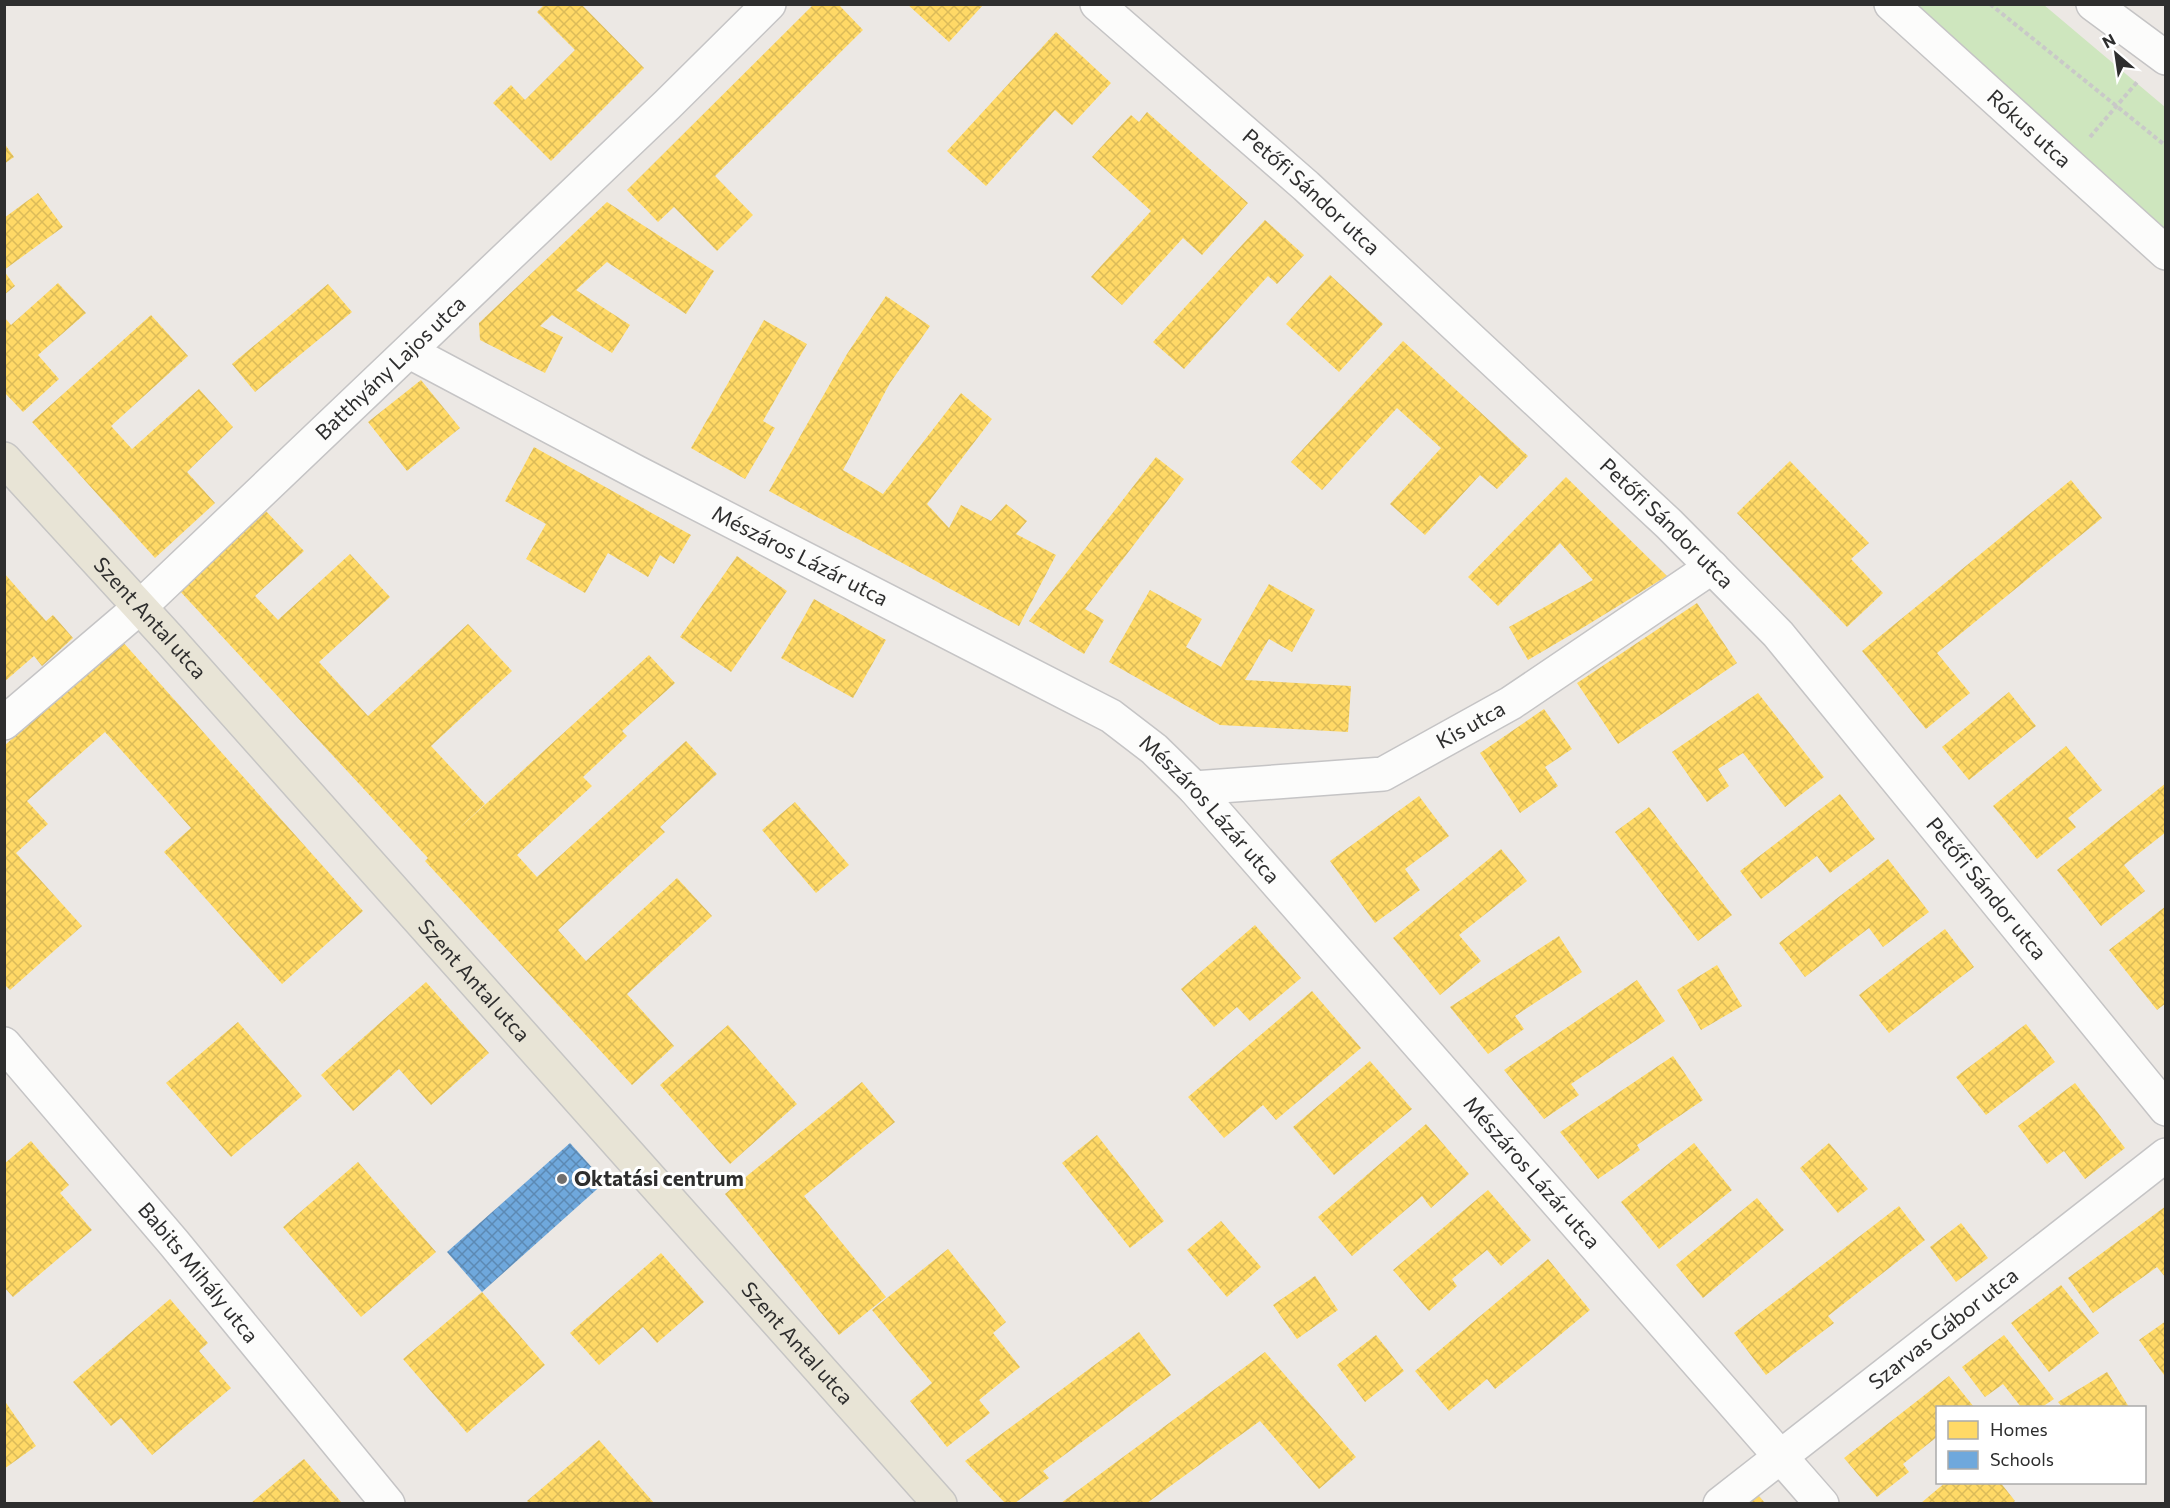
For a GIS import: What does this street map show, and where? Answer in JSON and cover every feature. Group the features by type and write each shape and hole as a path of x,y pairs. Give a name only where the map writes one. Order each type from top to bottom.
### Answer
{"main road":[{"name":"Szent Antal utca","path":"4,459 140,607 940,1503"}],"street":[{"name":"Batthyány Lajos utca","path":"4,723 140,607 410,352 769,4"},
{"name":"Petőfi Sándor utca","path":"1097,4 1306,186 1670,524 1778,634 2166,1109"},
{"name":"Rókus utca","path":"1891,4 2166,253"},
{"path":"2093,4 2166,58"},
{"name":"Mészáros Lázár utca","path":"410,352 636,472 1111,716 1154,749 1194,788 1822,1503"},
{"name":"Kis utca","path":"1194,788 1383,774 1511,703 1712,567"},
{"name":"Babits Mihály utca","path":"4,1044 174,1243 387,1503"},
{"name":"Szarvas Gábor utca","path":"1720,1503 2166,1155"}],"path":[{"path":"1990,4 2166,146"},
{"path":"2066,163 2139,80"}],"green space":[{"path":"1899,5 2044,5 2165,107 2165,239"}],"building: Homes":[{"path":"545,4 581,4 644,68 551,161 493,103 511,85 525,100 575,50 537,12"},
{"path":"814,4 838,4 863,30 715,176 753,215 717,251 674,207 658,222 627,190"},
{"path":"907,4 984,4 949,42"},
{"path":"1056,32 1111,83 1072,125 1055,110 986,186 947,151"},
{"path":"1147,112 1248,203 1202,255 1183,238 1122,305 1091,277 1151,211 1092,157 1131,115 1139,122"},
{"path":"4,143 14,157 4,164"},
{"path":"38,193 63,227 4,270 4,218"},
{"path":"607,202 714,271 686,314 607,262 576,290 630,325 612,353 552,315 540,326 563,337 545,373 480,340 479,323"},
{"path":"1265,220 1304,255 1277,284 1268,276 1184,369 1153,342"},
{"path":"4,271 15,286 4,295"},
{"path":"1330,275 1383,324 1339,372 1286,324"},
{"path":"58,283 86,313 38,355 59,379 23,412 4,392 4,317 11,325"},
{"path":"328,284 352,312 255,392 232,364"},
{"path":"886,296 930,326 890,383 843,470 883,494 961,393 992,419 927,504 949,528 961,505 991,521 1006,504 1027,521 1016,534 1056,555 1019,626 769,491 847,354"},
{"path":"151,315 188,356 111,426 132,449 199,389 233,427 187,472 215,503 155,558 32,422"},
{"path":"764,320 807,344 763,421 775,428 745,479 691,448"},
{"path":"1403,341 1528,456 1497,489 1480,475 1425,535 1390,504 1441,448 1397,408 1322,490 1291,462"},
{"path":"421,380 460,428 407,471 368,422"},
{"path":"534,447 691,535 674,564 660,555 648,577 608,553 585,593 526,559 546,524 505,501"},
{"path":"1156,457 1184,479 1085,609 1104,620 1084,654 1029,621"},
{"path":"1790,461 1869,543 1851,559 1883,593 1847,627 1737,513"},
{"path":"1566,477 1667,576 1528,660 1509,627 1593,580 1560,543 1498,606 1468,577"},
{"path":"2071,480 2102,518 1937,653 1970,693 1926,729 1862,651"},
{"path":"263,508 304,551 255,596 278,620 350,554 390,597 319,662 368,716 468,624 512,671 431,746 485,804 454,833 649,655 675,683 622,731 627,736 583,777 592,786 517,855 537,877 686,741 717,774 660,827 665,832 558,930 586,961 677,878 712,916 627,994 674,1046 632,1085 425,861 428,858 177,588"},
{"path":"737,556 787,591 731,672 680,637"},
{"path":"4,573 46,621 53,615 73,638 42,666 34,656 4,682"},
{"path":"1269,584 1315,610 1292,652 1269,639 1245,680 1351,686 1348,732 1220,725 1109,662 1150,590 1202,619 1186,647 1221,667"},
{"path":"814,599 886,640 853,698 781,658"},
{"path":"1697,603 1737,663 1618,744 1577,683"},
{"path":"122,641 363,911 282,984 164,852 191,828 105,732 27,801 48,824 16,853 82,926 10,990 4,984 4,746"},
{"path":"2009,692 2036,726 1969,780 1942,747"},
{"path":"1758,693 1824,777 1785,807 1743,753 1718,769 1729,786 1707,802 1672,752"},
{"path":"1544,709 1572,749 1545,767 1558,786 1520,813 1480,753"},
{"path":"2066,746 2102,790 2068,818 2076,827 2037,859 1993,806"},
{"path":"2166,783 2166,832 2124,865 2145,891 2101,926 2057,870"},
{"path":"1840,794 1875,839 1830,873 1817,856 1761,899 1740,871"},
{"path":"1419,796 1449,836 1405,869 1420,890 1375,923 1330,861"},
{"path":"795,802 849,865 816,893 762,830"},
{"path":"1649,807 1732,915 1698,941 1615,832"},
{"path":"1501,849 1527,881 1459,935 1481,961 1440,995 1393,938"},
{"path":"1888,859 1929,912 1883,947 1869,928 1805,977 1779,943"},
{"path":"2166,906 2166,1003 2157,1010 2109,950"},
{"path":"1255,925 1301,978 1250,1021 1237,1007 1214,1027 1181,989"},
{"path":"1945,929 1974,967 1889,1033 1859,995"},
{"path":"1559,936 1582,972 1515,1016 1524,1029 1488,1054 1450,1007"},
{"path":"1717,965 1742,1006 1701,1030 1677,990"},
{"path":"1637,980 1665,1021 1571,1084 1579,1095 1544,1119 1504,1070"},
{"path":"426,982 489,1053 431,1105 399,1069 353,1111 321,1075"},
{"path":"1312,991 1361,1048 1276,1120 1263,1105 1224,1138 1188,1097"},
{"path":"238,1022 302,1096 231,1157 166,1083"},
{"path":"2026,1024 2055,1062 1986,1115 1956,1077"},
{"path":"728,1025 797,1104 730,1164 660,1085"},
{"path":"1673,1056 1703,1100 1637,1145 1640,1150 1598,1179 1560,1132"},
{"path":"1370,1061 1412,1109 1334,1175 1293,1127"},
{"path":"862,1082 895,1122 804,1196 886,1297 839,1335 725,1194"},
{"path":"2075,1083 2125,1148 2085,1179 2064,1151 2047,1164 2018,1126"},
{"path":"1426,1124 1469,1174 1431,1208 1422,1196 1352,1256 1318,1217"},
{"path":"1097,1135 1164,1221 1130,1248 1062,1163"},
{"path":"31,1141 69,1185 60,1193 92,1230 13,1297 4,1287 4,1164"},
{"path":"1694,1143 1732,1190 1659,1249 1621,1202"},
{"path":"1829,1143 1868,1189 1838,1213 1800,1168"},
{"path":"358,1162 436,1252 361,1317 283,1227"},
{"path":"1488,1190 1531,1240 1501,1266 1487,1250 1452,1279 1457,1286 1429,1311 1393,1270"},
{"path":"1757,1198 1784,1230 1703,1298 1676,1265"},
{"path":"1899,1206 1925,1240 1828,1316 1834,1323 1766,1375 1734,1333"},
{"path":"2166,1206 2166,1278 2157,1267 2093,1313 2068,1278"},
{"path":"1221,1221 1261,1267 1227,1297 1187,1250"},
{"path":"1961,1223 1988,1258 1956,1282 1930,1247"},
{"path":"948,1249 1006,1322 993,1333 1020,1367 979,1400 990,1413 947,1447 910,1401 932,1383 872,1310"},
{"path":"661,1253 704,1302 657,1343 643,1327 599,1365 570,1333"},
{"path":"1548,1259 1590,1310 1495,1389 1487,1379 1449,1411 1415,1371"},
{"path":"1315,1276 1338,1310 1297,1339 1273,1305"},
{"path":"2061,1285 2099,1333 2049,1372 2011,1323"},
{"path":"482,1292 545,1365 467,1433 403,1359"},
{"path":"170,1299 208,1343 199,1351 231,1388 152,1455 121,1418 111,1426 73,1382"},
{"path":"2166,1321 2166,1374 2164,1375 2139,1340"},
{"path":"1139,1332 1171,1375 1043,1471 1049,1478 1015,1503 1005,1503 965,1461"},
{"path":"1376,1335 1404,1371 1365,1402 1337,1365"},
{"path":"2004,1335 2054,1399 2044,1406 2020,1406 2003,1384 1985,1397 1962,1367"},
{"path":"1265,1352 1356,1457 1319,1489 1260,1421 1147,1503 1061,1503"},
{"path":"2107,1372 2128,1406 2061,1406 2058,1402"},
{"path":"1949,1376 1973,1406 1936,1406 1936,1438 1903,1464 1909,1472 1877,1497 1844,1458"},
{"path":"4,1400 36,1446 4,1469"},
{"path":"599,1440 654,1503 529,1503 527,1501"},
{"path":"304,1459 342,1503 251,1503 295,1466"},
{"path":"1944,1484 2002,1484 2015,1501 2012,1503 1921,1503"},
{"path":"1758,1495 1765,1503 1748,1503"}],"building: Schools":[{"path":"570,1143 605,1182 482,1292 447,1252"}],"place":[{"name":"Oktatási centrum","path":"562,1179"}]}
